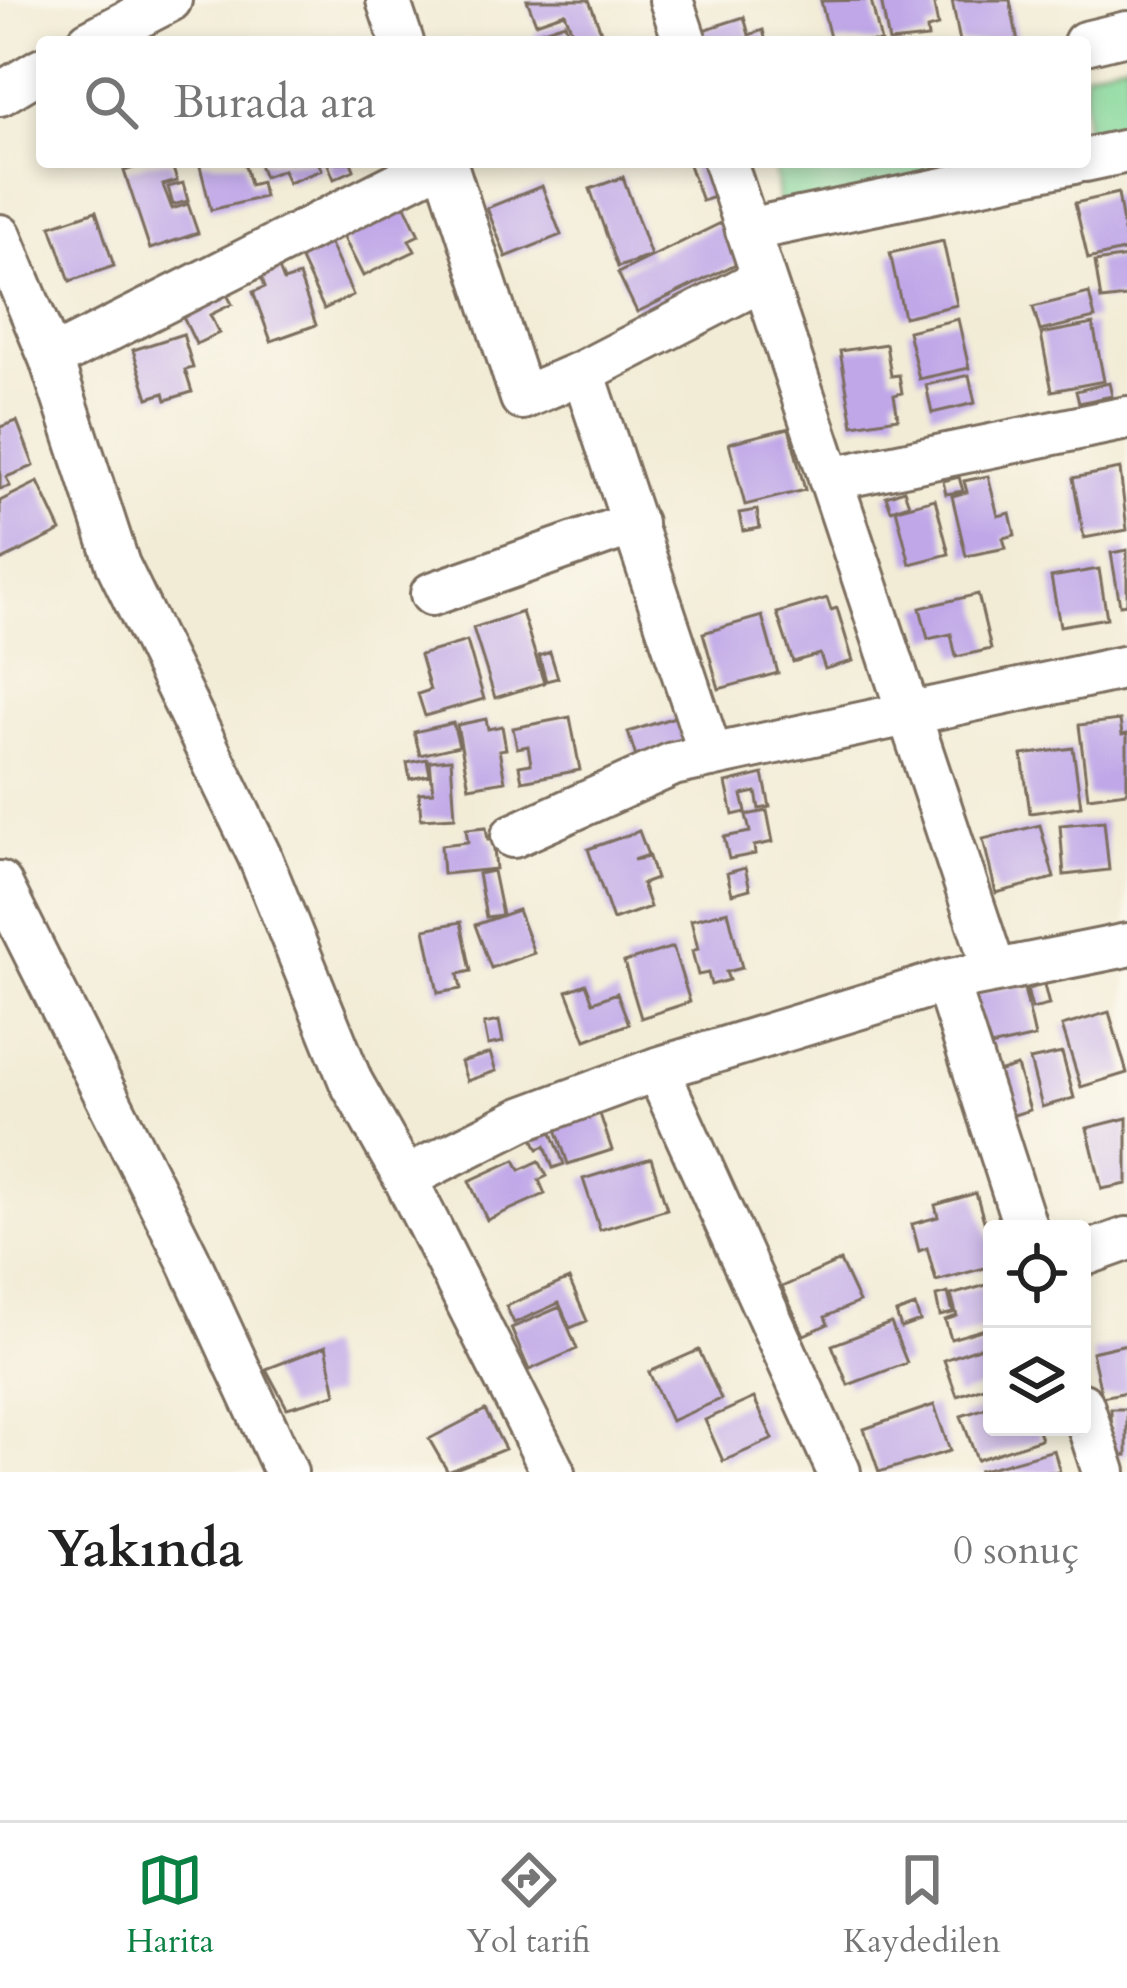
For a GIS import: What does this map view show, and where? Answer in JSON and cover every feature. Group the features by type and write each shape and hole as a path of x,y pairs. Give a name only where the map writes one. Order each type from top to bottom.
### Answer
{"street":[{"path":"101,36 170,0"},
{"path":"388,0 400,36"},
{"path":"671,0 683,36"},
{"path":"1091,42 1127,33"},
{"path":"0,94 36,73"},
{"path":"1091,159 1127,151"},
{"path":"51,358 431,168"},
{"path":"445,168 522,398 764,279"},
{"path":"726,168 994,969"},
{"path":"747,230 1045,168"},
{"path":"0,236 51,358 118,565 268,875 351,1082 554,1472"},
{"path":"583,372 711,756"},
{"path":"830,479 1127,418"},
{"path":"432,594 634,523"},
{"path":"513,836 673,764 1127,667"},
{"path":"0,883 188,1259 286,1472"},
{"path":"405,1178 522,1119 657,1069 946,981 1127,945"},
{"path":"946,981 1023,1220"},
{"path":"657,1069 839,1472"},
{"path":"1091,1252 1127,1239"},
{"path":"1091,1434 1103,1472"}],"green space":[{"path":"1127,61 1127,141 1091,149 1091,70"},
{"path":"775,168 998,168 780,213"}],"building":[{"path":"527,0 589,0 603,36 574,36 565,13 536,23"},
{"path":"871,0 880,36 830,36 821,1"},
{"path":"881,0 933,0 938,26 927,29 928,36 888,36"},
{"path":"952,0 1010,0 1017,36 959,36"},
{"path":"744,17 749,35 763,30 764,36 699,36 697,32"},
{"path":"565,23 569,36 535,36"},
{"path":"173,168 177,181 163,185 172,209 188,204 198,233 150,249 124,171"},
{"path":"200,168 246,168 250,185 261,182 264,197 211,210"},
{"path":"260,168 322,170 288,183 283,170 264,177"},
{"path":"329,168 353,168 354,170 334,179"},
{"path":"690,168 713,168 722,194 702,201"},
{"path":"623,177 651,256 618,267 590,189"},
{"path":"183,183 188,201 173,205 168,187"},
{"path":"542,186 561,235 506,257 487,208"},
{"path":"397,189 419,235 409,240 415,251 363,276 335,220"},
{"path":"1118,193 1127,250 1088,259 1075,203"},
{"path":"96,211 114,266 70,281 51,226"},
{"path":"723,222 742,261 637,312 618,273"},
{"path":"943,241 957,305 904,317 890,253"},
{"path":"330,244 353,295 324,309 300,258"},
{"path":"1127,257 1127,297 1101,300 1095,262"},
{"path":"278,266 284,281 299,276 316,325 271,341 253,292 265,287 260,272"},
{"path":"223,287 232,304 210,315 219,333 196,344 179,309"},
{"path":"1089,293 1095,318 1040,331 1033,307"},
{"path":"958,319 969,368 919,379 908,331"},
{"path":"1093,324 1104,381 1052,391 1041,334"},
{"path":"183,334 193,368 185,370 192,392 166,400 164,393 148,398 133,350"},
{"path":"886,344 891,376 899,375 902,393 894,395 898,418 853,425 840,351"},
{"path":"969,375 975,403 932,413 926,385"},
{"path":"1109,383 1112,396 1079,403 1076,391"},
{"path":"17,421 34,466 6,477 10,486 0,489 0,427"},
{"path":"789,428 805,490 745,505 729,443"},
{"path":"1120,469 1127,530 1084,538 1073,478"},
{"path":"988,476 998,516 1010,513 1015,535 1003,538 1006,548 966,556 952,496 967,492 964,481"},
{"path":"959,477 963,491 946,494 943,481"},
{"path":"38,482 61,531 0,561 0,501"},
{"path":"904,490 909,504 891,510 886,496"},
{"path":"935,499 949,554 910,564 896,509"},
{"path":"757,510 760,528 743,531 739,513"},
{"path":"1127,550 1127,604 1120,605 1111,553"},
{"path":"1099,569 1107,618 1060,626 1051,577"},
{"path":"978,594 991,649 956,657 951,634 928,639 920,608"},
{"path":"827,598 831,610 837,608 853,661 825,669 820,654 793,662 777,613"},
{"path":"522,612 544,683 495,698 473,628"},
{"path":"762,616 778,673 719,689 703,633"},
{"path":"467,641 484,699 425,716 418,694 430,690 420,655"},
{"path":"550,652 558,678 546,681 539,656"},
{"path":"681,715 689,741 636,757 628,732"},
{"path":"570,717 580,770 522,781 519,766 531,764 528,746 517,748 513,728"},
{"path":"486,719 488,729 502,726 506,749 499,750 505,781 469,787 457,725"},
{"path":"1120,720 1122,735 1127,734 1127,792 1088,797 1079,725"},
{"path":"453,723 459,746 420,755 414,732"},
{"path":"1073,748 1081,806 1030,813 1022,755"},
{"path":"427,759 430,775 410,779 407,763"},
{"path":"451,759 455,817 421,819 419,793 433,792 430,761"},
{"path":"763,774 770,807 759,809 756,792 742,795 746,812 733,815 726,783"},
{"path":"767,811 773,842 754,846 755,854 729,859 724,837 750,832 746,815"},
{"path":"1104,821 1109,870 1064,875 1060,825"},
{"path":"1040,825 1054,878 996,893 983,839"},
{"path":"486,827 488,840 493,840 496,869 443,874 441,845 468,842 466,829"},
{"path":"639,831 648,855 633,860 649,857 656,879 642,884 650,907 613,920 588,849"},
{"path":"745,868 750,889 732,894 727,873"},
{"path":"493,871 502,915 486,917 478,874"},
{"path":"518,910 534,953 491,968 475,925"},
{"path":"728,911 742,968 726,972 729,980 711,985 708,973 698,975 691,920"},
{"path":"461,922 471,971 458,974 461,989 438,993 425,929"},
{"path":"673,947 690,1002 641,1018 624,962"},
{"path":"586,984 593,1002 617,993 629,1024 586,1040 567,991"},
{"path":"1023,984 1035,1037 986,1048 974,994"},
{"path":"1044,985 1049,1005 1032,1009 1027,989"},
{"path":"1109,1012 1127,1073 1081,1087 1062,1026"},
{"path":"499,1021 503,1042 488,1045 484,1024"},
{"path":"490,1053 496,1071 467,1081 461,1062"},
{"path":"1062,1053 1074,1098 1042,1107 1030,1060"},
{"path":"1017,1066 1030,1110 1004,1118 991,1074"},
{"path":"596,1102 612,1150 568,1164 552,1117"},
{"path":"1127,1118 1127,1184 1102,1189 1087,1128"},
{"path":"547,1120 564,1164 553,1168 545,1146 538,1149 528,1127"},
{"path":"651,1158 667,1209 600,1230 583,1179"},
{"path":"515,1160 520,1170 539,1161 547,1176 539,1180 545,1194 487,1220 469,1181"},
{"path":"976,1193 984,1220 983,1268 936,1281 927,1248 919,1251 912,1224 938,1217 935,1205"},
{"path":"840,1261 859,1302 825,1317 828,1324 804,1335 782,1287"},
{"path":"569,1279 587,1321 570,1328 559,1303 514,1323 506,1306"},
{"path":"983,1286 983,1330 951,1339 945,1320 957,1316 951,1295"},
{"path":"948,1293 953,1313 940,1316 936,1296"},
{"path":"915,1306 920,1321 901,1328 896,1313"},
{"path":"560,1307 577,1349 529,1370 511,1328"},
{"path":"891,1323 907,1363 848,1385 832,1345"},
{"path":"1127,1344 1127,1392 1102,1397 1092,1352"},
{"path":"326,1346 336,1394 287,1408 266,1369"},
{"path":"983,1346 983,1387 957,1396 944,1360"},
{"path":"699,1350 721,1399 671,1421 649,1372"},
{"path":"754,1398 773,1439 723,1461 705,1420"},
{"path":"934,1405 950,1451 879,1472 864,1429"},
{"path":"983,1409 983,1436 1041,1439 977,1460 961,1416"},
{"path":"1111,1409 1127,1409 1127,1455 1112,1456"},
{"path":"485,1410 505,1449 448,1472 429,1439"},
{"path":"1054,1450 1060,1472 979,1472 979,1471"}]}
